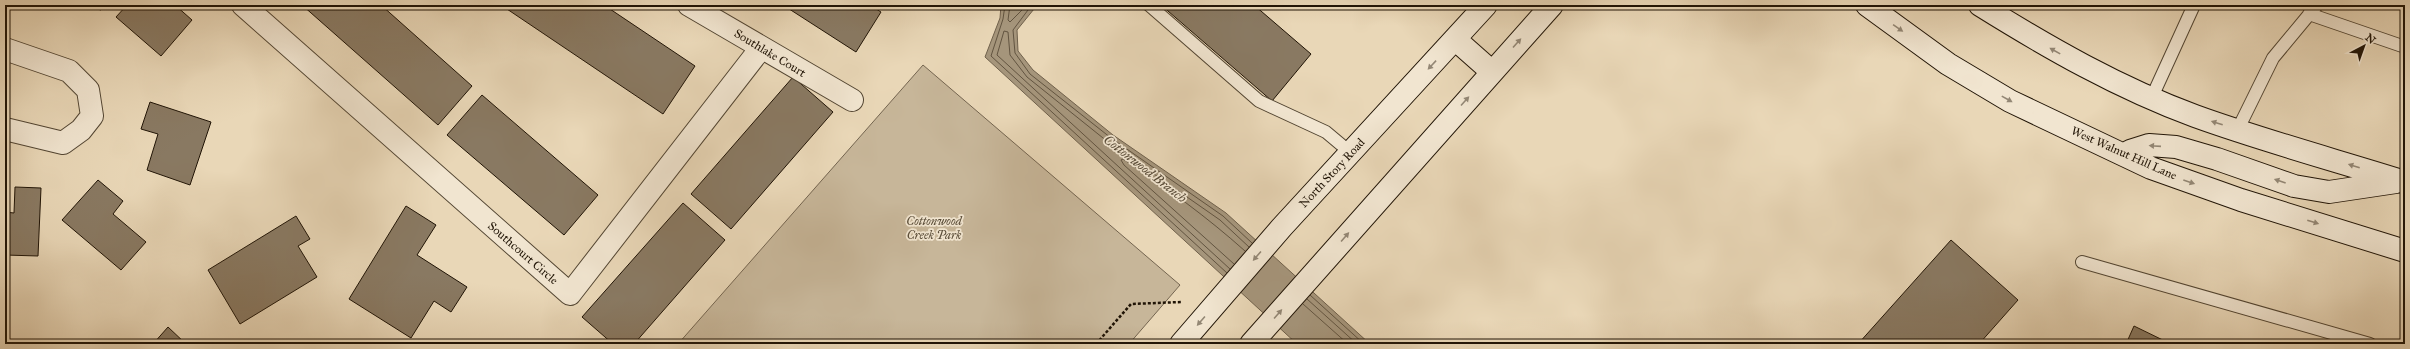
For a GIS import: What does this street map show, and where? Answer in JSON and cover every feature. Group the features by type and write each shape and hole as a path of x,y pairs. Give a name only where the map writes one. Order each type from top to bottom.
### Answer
{"main road":[{"name":"Southcourt Circle","path":"243,5 570,294 761,48"},
{"name":"Southlake Court","path":"689,5 852,100"},
{"name":"North Story Road","path":"1181,344 1282,226 1456,40 1486,5"},
{"path":"1252,344 1319,266 1552,5"},
{"name":"West Walnut Hill Lane","path":"1867,5 1948,64 2010,101 2151,168 2240,200 2405,252"},
{"path":"1980,5 2041,43 2090,69 2194,116 2403,182"},
{"path":"1456,40 1491,72"},
{"path":"5,49 69,71 88,90 92,116 81,130 63,142 5,129"},
{"path":"2127,156 2130,151 2149,145 2176,147 2217,159 2294,186 2330,192 2403,182"}],"lane":[{"path":"1149,5 1259,102 1326,132 1351,153"},
{"path":"2152,97 2194,5"},
{"path":"2238,129 2273,58 2313,10 2405,47"},
{"path":"2082,262 2370,344"}],"path":[{"path":"1096,344 1131,304 1180,302"}],"green space":[{"name":"Cottonwood Creek Park","path":"923,65 1180,285 1129,344 678,344"}],"water":[{"name":"Cottonwood Branch","path":"1001,5 1031,5 1034,9 1017,30 1018,51 1033,70 1113,135 1226,213 1370,344 1297,344 985,57 1000,18"}],"building":[{"path":"82,5 102,5 101,10"},
{"path":"127,5 175,5 192,20 161,56 116,17"},
{"path":"302,5 381,5 472,86 438,125"},
{"path":"501,5 604,5 695,66 663,114"},
{"path":"783,5 870,5 881,12 856,52"},
{"path":"1161,5 1254,5 1311,54 1272,101"},
{"path":"793,77 833,112 731,229 691,194"},
{"path":"482,95 598,195 564,235 447,135"},
{"path":"150,102 211,122 190,185 147,170 158,134 141,129"},
{"path":"98,180 123,201 113,214 146,242 121,270 62,220"},
{"path":"15,187 41,188 38,256 5,255 5,212 14,213"},
{"path":"683,203 725,240 634,344 613,344 582,317"},
{"path":"406,206 436,225 417,255 467,287 451,312 434,301 411,338 349,299"},
{"path":"296,216 310,239 298,246 317,277 240,324 208,270"},
{"path":"1951,240 2018,300 1979,344 1858,344"},
{"path":"2134,326 2171,344 2126,344"},
{"path":"168,327 186,344 153,344"}]}
